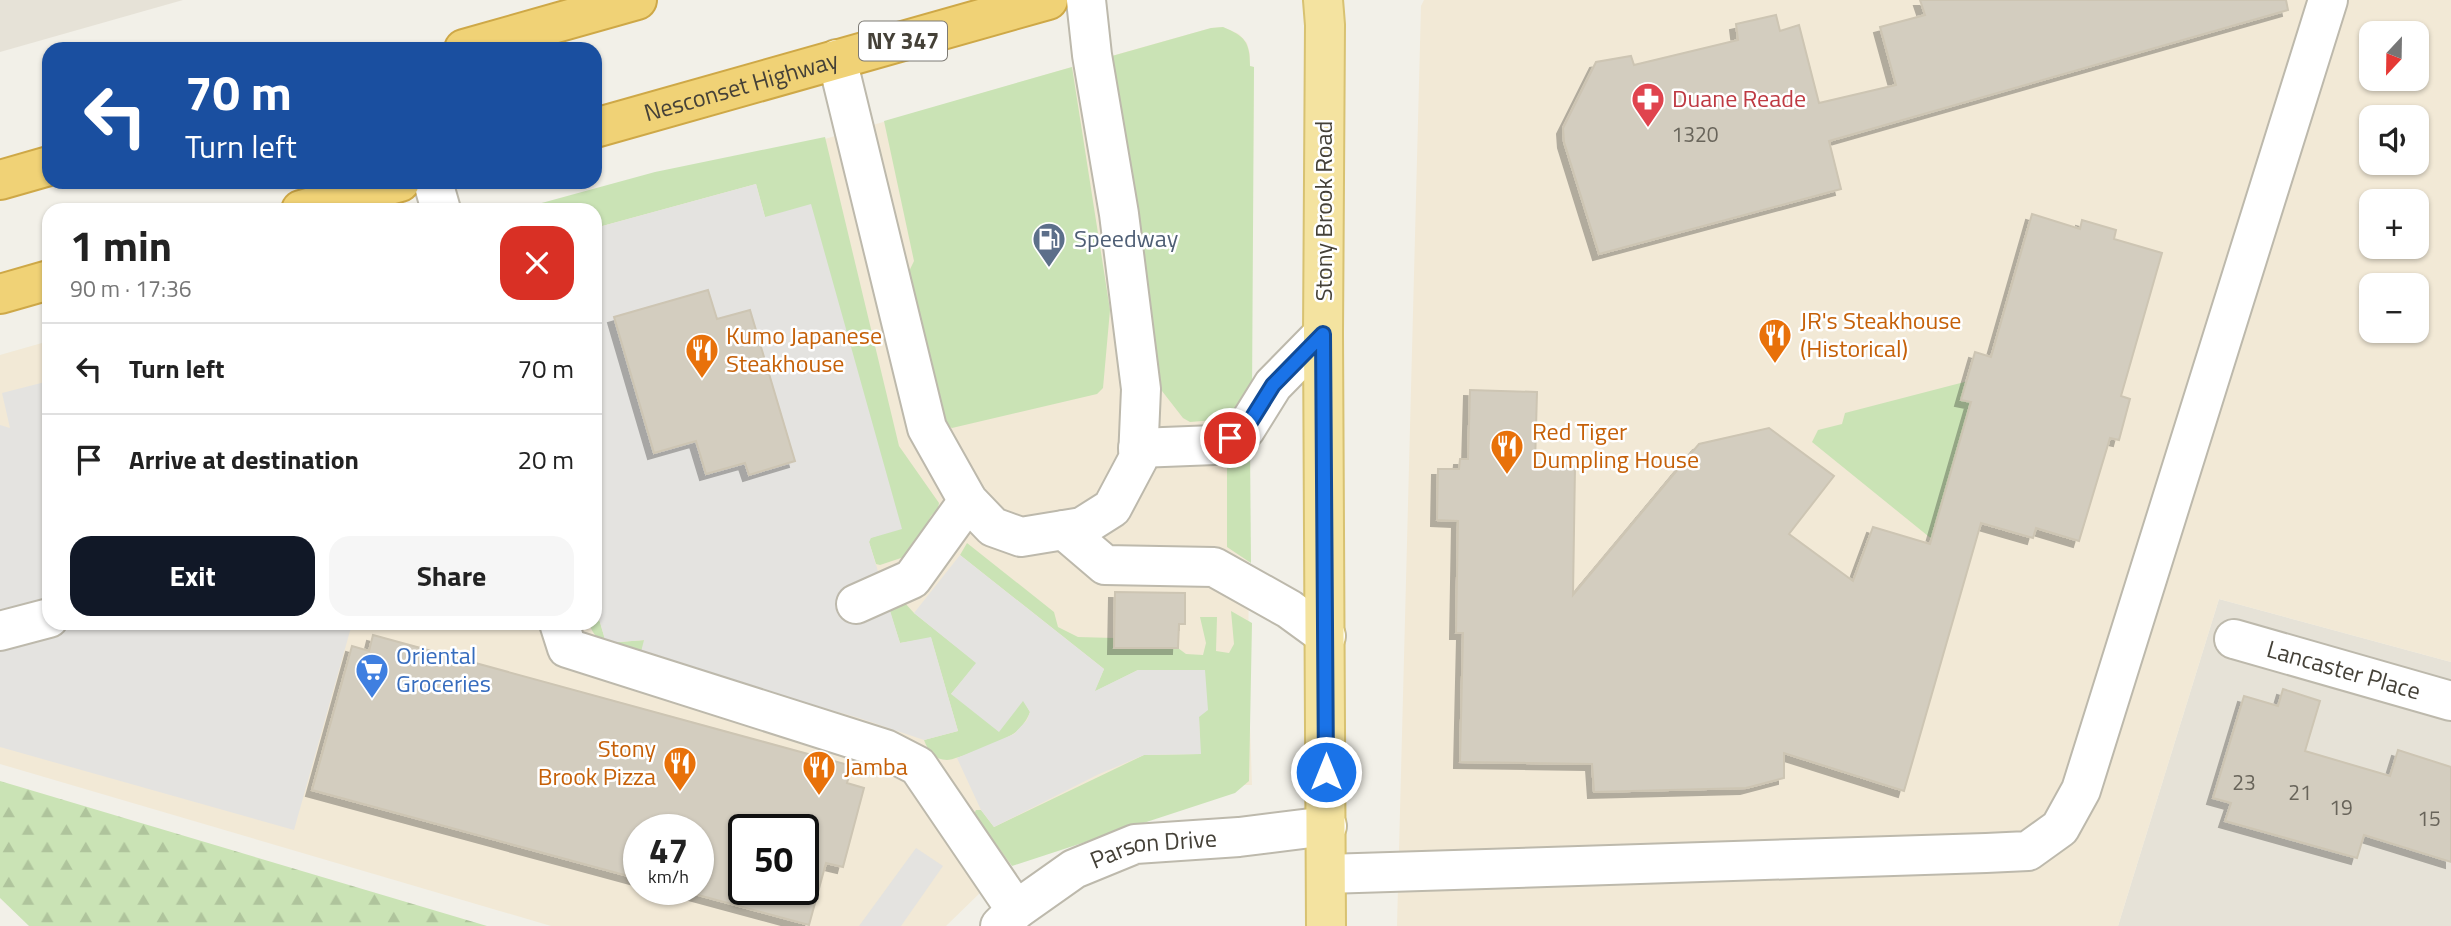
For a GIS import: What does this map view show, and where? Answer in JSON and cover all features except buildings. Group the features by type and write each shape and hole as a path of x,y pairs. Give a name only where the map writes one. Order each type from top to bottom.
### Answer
{"highway":[{"path":"489,42 637,0"},
{"name":"Nesconset Highway","path":"602,126 1048,0"},
{"path":"0,180 42,168"},
{"path":"326,203 375,189"},
{"path":"0,294 42,283"}],"main road":[{"name":"Stony Brook Road","path":"1323,0 1326,926"}],"street":[{"path":"837,59 927,428 968,501 993,527 1021,537 1082,527 1112,508 1138,459 1141,390 1119,214 1092,55 1086,0"},
{"path":"1326,874 1986,853 2028,850 2060,828 2081,790 2328,0"},
{"path":"1138,448 1215,445 1245,430 1273,385 1323,334"},
{"path":"856,604 912,579 968,501"},
{"path":"1064,530 1105,565 1214,567 1289,609 1326,636"},
{"path":"0,631 42,620"},
{"path":"561,630 566,648 886,749 918,766 1008,918"},
{"name":"Lancaster Place","path":"2234,639 2451,701"},
{"name":"Parson Drive","path":"1008,918 1074,869 1135,844 1239,837 1327,826"}],"shaded area":[{"path":"0,0 183,0 0,52"},
{"path":"1424,0 2451,0 2451,662 2219,599 2118,926 1397,926 1421,6"},
{"path":"1223,27 1239,34 1247,43 1250,66 1254,67 1248,668 1252,785 1236,785 1021,853 946,926 551,926 0,764 0,355 42,343 42,630 602,630 602,203 547,203 811,143 1211,28"},
{"path":"756,184 765,217 811,204 902,529 871,538 869,542 900,643 931,637 958,731 924,740 859,718 640,656 644,640 606,643 602,629 602,226"},
{"path":"42,383 42,630 351,630 294,830 0,747 0,425 10,428 2,393"},
{"path":"960,555 1104,669 1095,691 1138,670 1205,670 1208,710 1199,717 1201,754 1144,755 1097,775 994,827 981,810 957,758 1014,734 1027,720 1030,712 1023,701 999,732 951,694 976,663 914,613"},
{"path":"2219,599 2451,662 2451,926 2118,926"},
{"path":"916,848 943,866 901,926 859,926"}],"green space":[{"path":"1223,27 1245,41 1250,66 1254,67 1252,396 1227,419 1190,422 1183,418 1162,391 1112,56"},
{"path":"1072,67 1110,310 1103,388 1097,394 952,428 940,422 901,288 914,261 884,121"},
{"path":"825,137 899,446 939,503 910,555 876,564 870,538 901,528 765,217 756,184 602,226 602,203 542,203 602,189 602,186 655,172"},
{"path":"1976,379 1933,540 1812,442 1818,430 1842,424 1845,413"},
{"path":"1250,445 1251,563 1227,547 1227,468"},
{"path":"967,543 1054,612 1058,627 1078,637 1114,638 1114,648 1178,648 1186,654 1203,655 1206,643 1200,617 1217,617 1216,651 1229,653 1234,644 1231,611 1252,623 1249,781 1235,793 1012,866 974,814 976,810 981,810 994,827 1144,755 1200,754 1199,717 1205,671 1138,670 1094,692 1104,669 960,555"},
{"path":"904,602 977,663 951,694 1024,701 1030,712 1019,730 991,745 952,759 943,760 932,754 924,740 958,731 931,638 900,643 889,609"},
{"path":"602,629 606,643 645,640 640,656 609,646 592,631"},
{"path":"0,781 487,926 29,926 0,898"}],"place":[{"name":"Duane Reade","path":"1648,129"},
{"name":"Speedway","path":"1049,269"},
{"name":"JR's Steakhouse (Historical)","path":"1775,365"},
{"name":"Kumo Japanese Steakhouse","path":"702,380"},
{"name":"Red Tiger Dumpling House","path":"1507,476"},
{"name":"Oriental Groceries","path":"372,700"},
{"name":"Stony Brook Pizza","path":"680,793"},
{"name":"Jamba","path":"819,797"}],"route":[{"path":"1230,438 1245,430 1273,385 1323,334 1326,772"}]}
